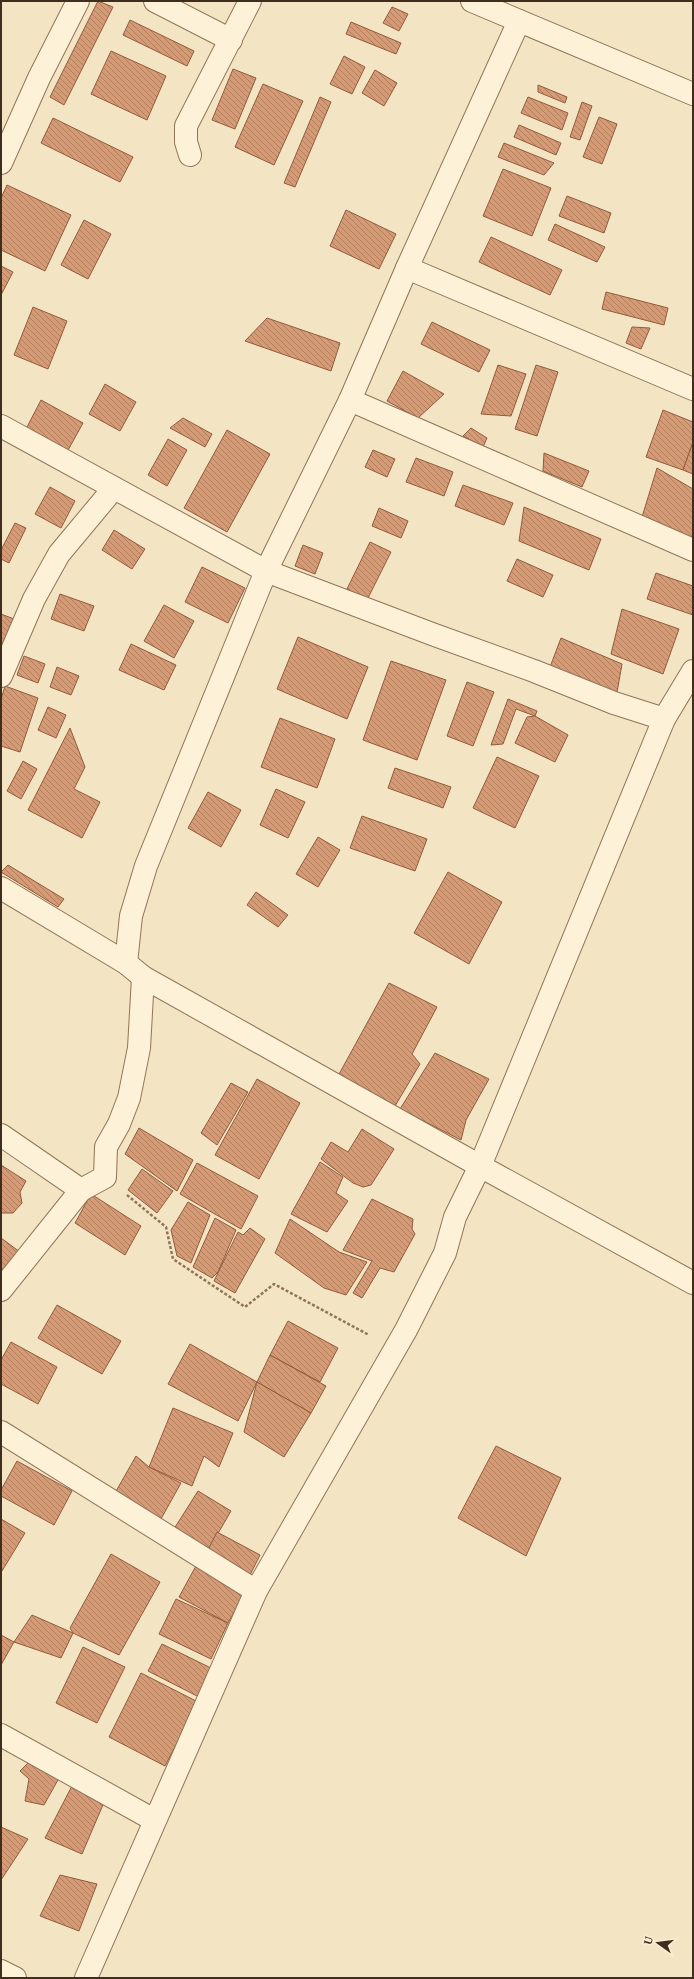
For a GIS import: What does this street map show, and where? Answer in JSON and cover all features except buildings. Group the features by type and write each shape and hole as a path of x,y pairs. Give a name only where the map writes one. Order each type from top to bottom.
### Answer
{"street":[{"path":"1,163 39,78 78,1"},
{"path":"155,1 230,40"},
{"path":"190,154 186,142 186,126 250,1"},
{"path":"472,1 693,94"},
{"path":"126,963 130,916 146,866 266,571 350,400 407,268 519,21"},
{"path":"407,268 693,389"},
{"path":"350,400 693,550"},
{"path":"1,426 266,571 534,671 614,703 664,719"},
{"path":"1,676 34,599 59,554 114,488"},
{"path":"86,1978 154,1820 256,1591 406,1330 445,1253 455,1217 480,1166 664,719 693,671"},
{"path":"1,888 126,963 143,977 480,1166 693,1283"},
{"path":"1,1290 81,1190 105,1177 106,1147 119,1124 129,1098 139,1048 143,977"},
{"path":"1,1135 81,1190"},
{"path":"1,1432 256,1591"},
{"path":"1,1735 154,1820"},
{"path":"1,1971 15,1978"}],"path":[{"path":"105,1177 166,1227 173,1259 245,1307 274,1284 394,1349"}]}
